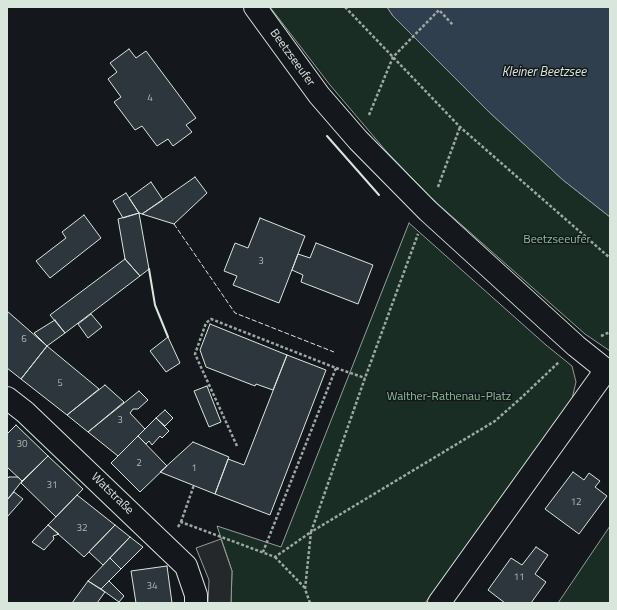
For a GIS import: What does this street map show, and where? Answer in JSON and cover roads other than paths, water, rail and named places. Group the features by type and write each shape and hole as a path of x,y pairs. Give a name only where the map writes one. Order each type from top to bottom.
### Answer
{"street":[{"name":"Beetzseeufer","path":"255,7 319,95 358,140 428,211 576,346 608,370"},
{"path":"439,603 608,370"},
{"name":"Watstraße","path":"7,398 26,412 186,566 196,595 196,603"}],"water":[{"name":"Kleiner Beetzsee","path":"387,7 610,7 610,217 563,180 488,111 393,16"}],"park label":[{"name":"Walther-Rathenau-Platz","path":"449,397"}]}
